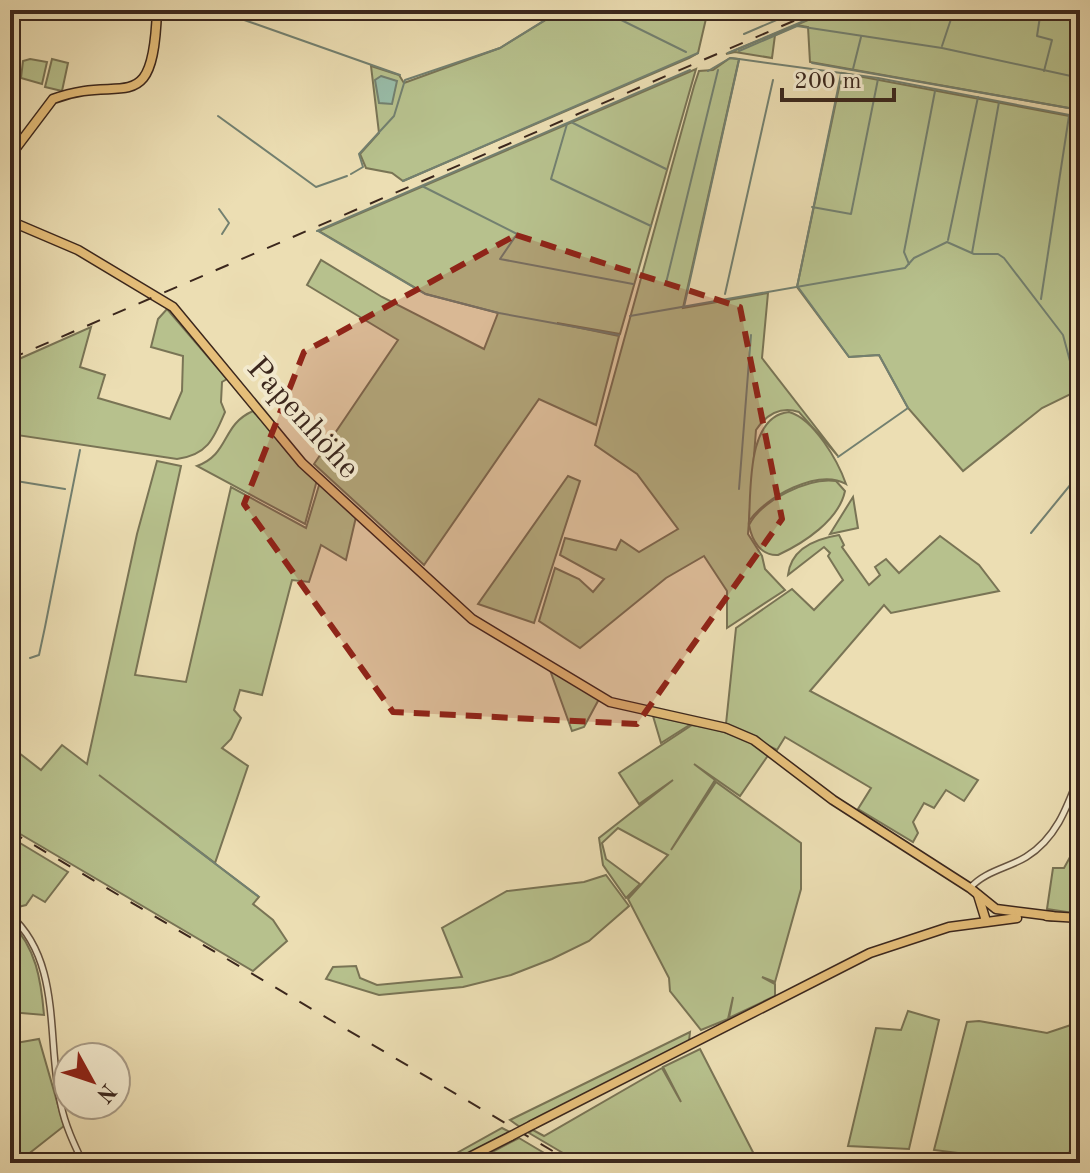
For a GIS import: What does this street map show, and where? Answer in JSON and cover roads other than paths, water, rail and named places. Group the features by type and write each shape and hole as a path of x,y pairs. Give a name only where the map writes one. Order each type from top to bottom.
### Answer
{"main road":[{"path":"10,156 53,99 64,95 113,91 137,83 150,66 157,10"},
{"name":"Papenhöhe","path":"10,221 78,250 173,307 302,463 455,606 610,702 726,728 754,740 844,808 1007,913 1052,916"},
{"path":"978,895 986,921"},
{"path":"458,1163 870,953 922,934 986,921 1052,916 1080,918"}],"street":[{"path":"970,888 979,879 1026,857 1044,842 1065,813 1080,773"},
{"path":"10,915 27,934 41,962 61,1105 83,1163"}],"waterway":[{"path":"216,10 400,75"},
{"path":"351,174 363,167 359,154 394,116 405,80 500,48 561,10"},
{"path":"601,10 686,52"},
{"path":"744,34 800,10"},
{"path":"728,53 830,10"},
{"path":"942,46 954,10"},
{"path":"1041,10 1037,36 1052,40 1044,71"},
{"path":"739,51 797,26 942,48 1080,78"},
{"path":"853,69 861,37"},
{"path":"403,181 698,53"},
{"path":"708,71 730,58 739,59 878,78 1080,117"},
{"path":"684,307 739,60"},
{"path":"812,63 1080,110"},
{"path":"317,231 690,70"},
{"path":"666,283 718,70"},
{"path":"797,287 841,74"},
{"path":"812,207 851,214 878,79"},
{"path":"725,294 773,80"},
{"path":"909,264 904,252 935,91"},
{"path":"948,240 978,97"},
{"path":"972,253 999,102"},
{"path":"218,116 316,187 347,176"},
{"path":"1041,299 1069,116"},
{"path":"571,122 666,169"},
{"path":"567,124 551,179 651,226"},
{"path":"422,186 517,234 500,259 633,284"},
{"path":"219,209 229,223 222,234"},
{"path":"318,231 425,294 499,313 619,335"},
{"path":"630,316 905,268 914,258 947,242 974,254 998,254 1004,258 1063,335 1078,391"},
{"path":"798,287 849,357 879,355 908,408 838,457"},
{"path":"739,489 751,335"},
{"path":"253,411 266,425"},
{"path":"30,658 39,655 80,450"},
{"path":"1031,533 1080,473"},
{"path":"10,480 65,489"},
{"path":"180,837 258,896"}],"railway":[{"path":"10,359 819,10"},
{"path":"10,831 573,1163"}]}
